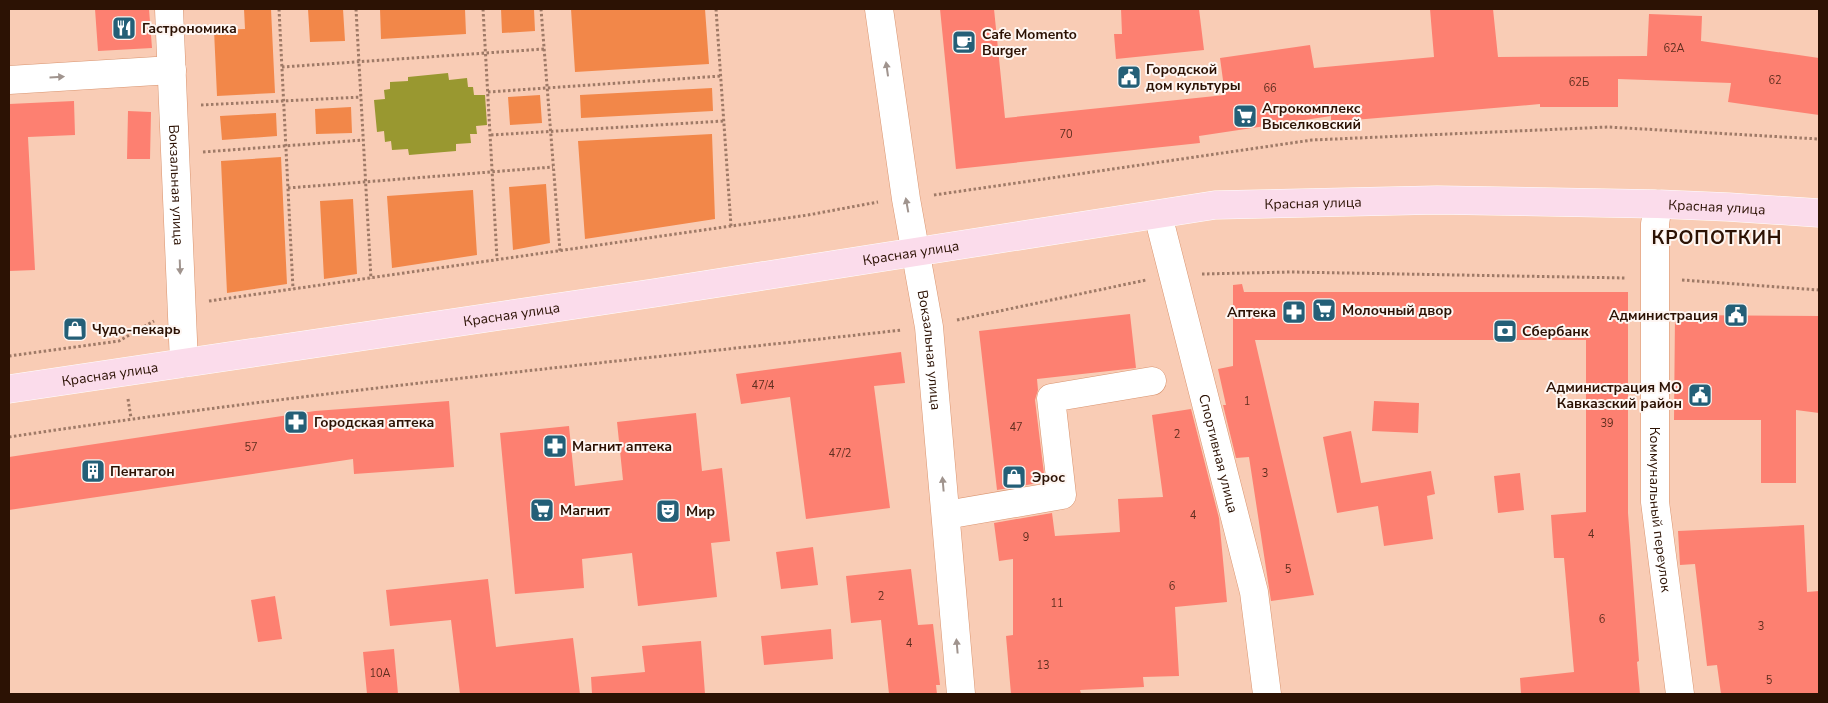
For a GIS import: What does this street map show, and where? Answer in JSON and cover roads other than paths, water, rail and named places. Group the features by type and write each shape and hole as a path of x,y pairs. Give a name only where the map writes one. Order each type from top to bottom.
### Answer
{"main road":[{"name":"Красная улица","path":"9,388 916,253 1215,205 1437,200 1658,204 1819,213"}],"street":[{"name":"Вокзальная улица","path":"169,9 184,362"},
{"name":"Вокзальная улица","path":"879,9 901,167 929,327 961,694"},
{"path":"9,80 172,70"},
{"name":"Коммунальный переулок","path":"1658,204 1655,233 1655,502 1680,694"},
{"name":"Спортивная улица","path":"1158,215 1254,592 1267,694"},
{"path":"946,515 1062,495 1051,398 1152,381"}],"place":[{"name":"Гастрономика","path":"124,28"},
{"name":"Cafe Momento Burger","path":"964,42"},
{"name":"Городской дом культуры","path":"1129,77"},
{"name":"Агрокомплекс Выселковский","path":"1245,116"},
{"name":"Молочный двор","path":"1324,310"},
{"name":"Аптека","path":"1294,312"},
{"name":"Администрация","path":"1736,315"},
{"name":"Чудо-пекарь","path":"75,329"},
{"name":"Сбербанк","path":"1505,331"},
{"name":"Администрация МО Кавказский район","path":"1700,395"},
{"name":"Городская аптека","path":"296,422"},
{"name":"Магнит аптека","path":"555,446"},
{"name":"Пентагон","path":"93,471"},
{"name":"Эрос","path":"1014,477"},
{"name":"Магнит","path":"542,510"},
{"name":"Мир","path":"668,511"}],"district":[{"name":"КРОПОТКИН","path":"1717,238"}]}
